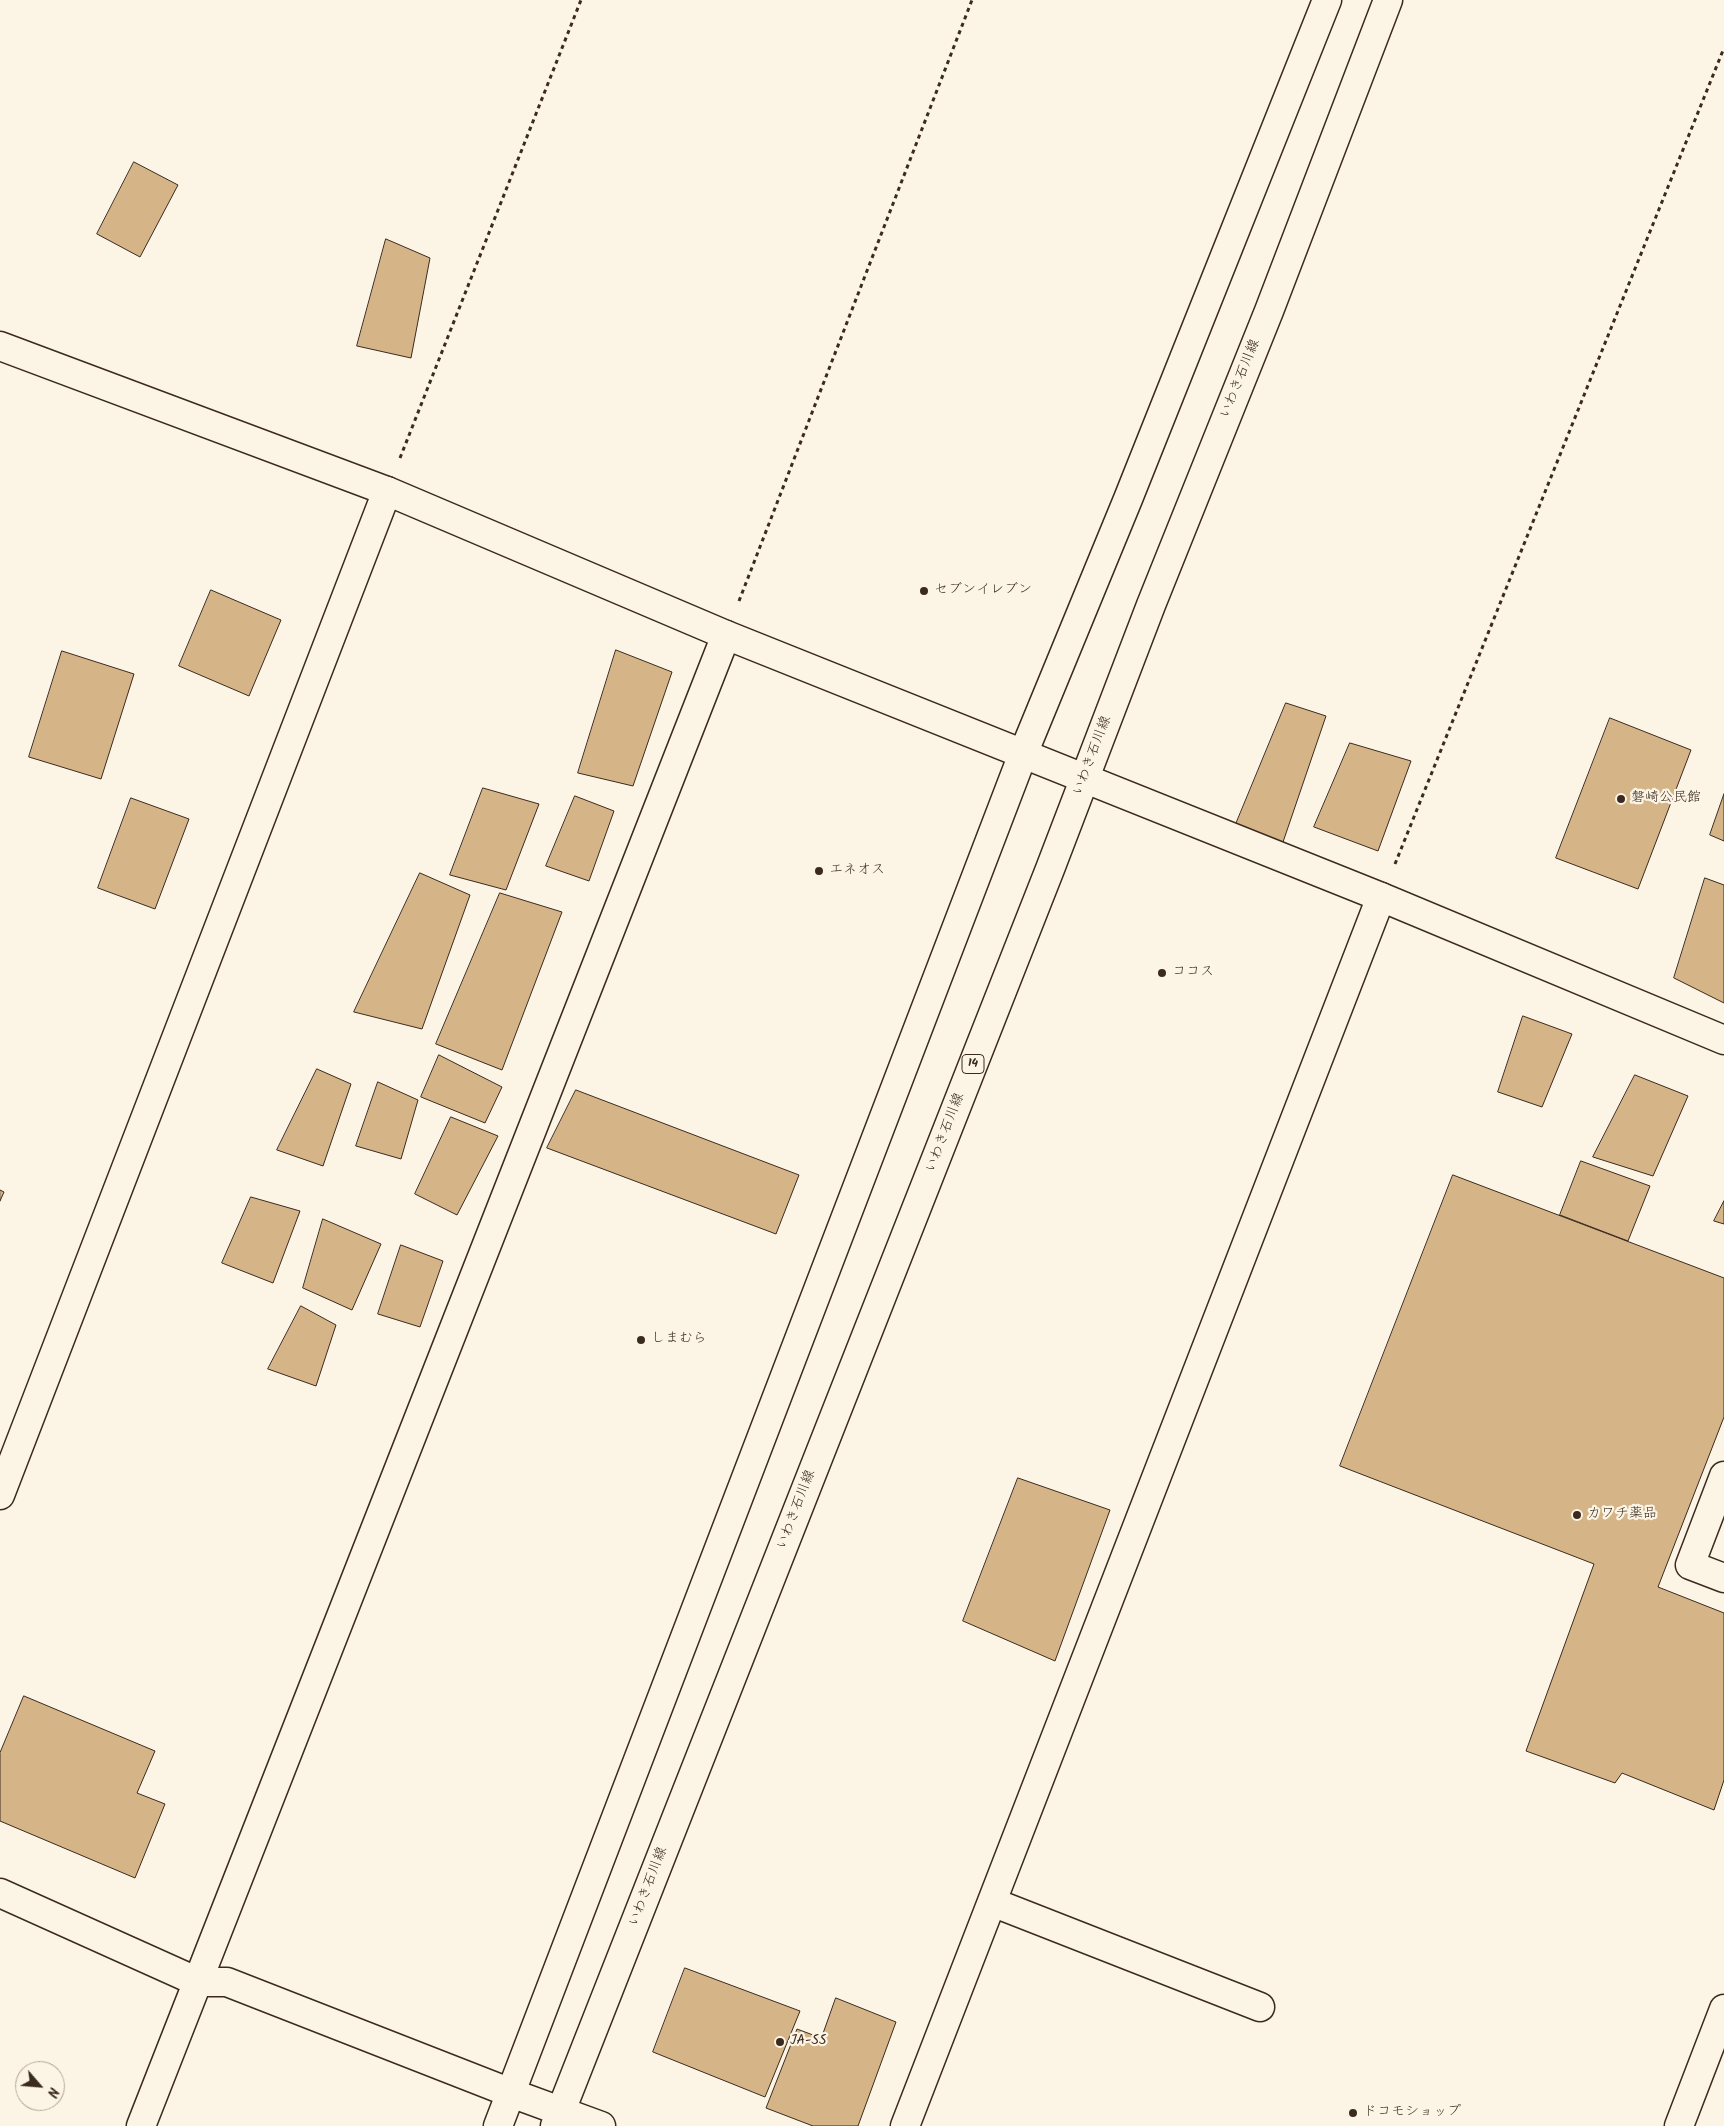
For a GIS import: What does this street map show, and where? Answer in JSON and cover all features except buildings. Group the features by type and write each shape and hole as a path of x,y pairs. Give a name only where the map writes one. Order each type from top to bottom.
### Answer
{"street":[{"path":"498,2126 1023,754 1327,0"},
{"name":"いわき石川線","path":"558,2118 1085,778 1151,605 1269,311 1388,0"},
{"path":"0,346 387,491 726,635 1381,897 1724,1040"},
{"path":"0,1495 7,1455 387,491"},
{"path":"141,2126 726,635"},
{"path":"905,2126 1381,897"},
{"path":"1724,1476 1690,1565 1724,1578"},
{"path":"0,1893 198,1982 228,1982 510,2093 558,2118 601,2126"},
{"path":"992,1902 1260,2007"},
{"path":"1679,2126 1724,2009"}],"path":[{"path":"387,491 581,0"},
{"path":"726,635 972,0"},
{"path":"1381,897 1724,48"}],"place":[{"name":"セブンイレブン","path":"924,591"},
{"name":"磐崎公民館","path":"1621,799"},
{"name":"エネオス","path":"819,871"},
{"name":"ココス","path":"1162,973"},
{"name":"しまむら","path":"641,1340"},
{"name":"カワチ薬品","path":"1577,1515"},
{"name":"JA-SS","path":"780,2042"},
{"name":"ドコモショップ","path":"1353,2113"}]}
